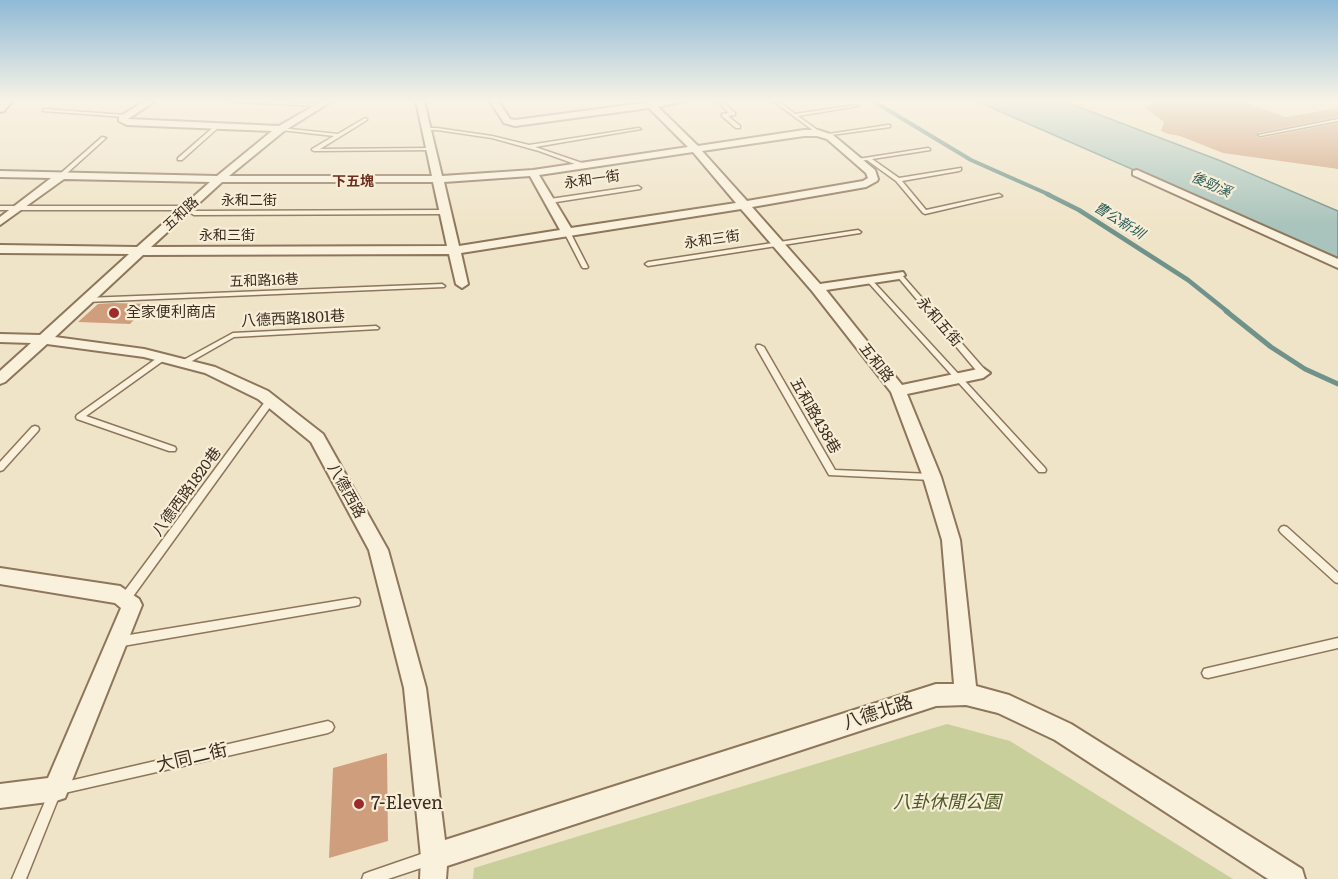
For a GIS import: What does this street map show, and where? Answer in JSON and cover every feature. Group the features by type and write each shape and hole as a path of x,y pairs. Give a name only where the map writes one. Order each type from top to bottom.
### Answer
{"street":[{"name":"五和路","path":"0,379 219,179 265,142"},
{"path":"430,142 462,284"},
{"name":"五和路","path":"689,142 816,288 898,391 932,477 951,540 966,694"},
{"name":"永和一街","path":"0,174 219,179 438,179 586,166 743,142"},
{"path":"743,205 866,184 873,179 871,172 836,142"},
{"name":"永和一街","path":"533,172 567,232"},
{"path":"1137,173 1338,264"},
{"path":"0,222 63,174"},
{"name":"永和三街","path":"0,249 455,250 743,205"},
{"name":"永和五街","path":"816,288 899,275"},
{"name":"八德西路","path":"0,338 42,339 144,353 210,370 263,395 317,438 378,550 415,688 433,868"},
{"name":"永和五街","path":"898,391 983,373"},
{"path":"0,576 120,595 132,605 56,789"},
{"name":"八德北路","path":"433,868 936,695 966,694 1001,703 1063,732 1292,879"},
{"name":"大同二街","path":"0,796 56,789"}],"lane":[{"path":"63,174 99,142"},
{"path":"180,159 200,142"},
{"path":"327,142 314,150 431,149"},
{"path":"512,142 586,166"},
{"path":"528,146 554,142"},
{"path":"858,160 928,149"},
{"path":"869,159 898,180 925,212 999,196"},
{"path":"898,180 959,169"},
{"name":"永和一街","path":"550,201 638,188"},
{"name":"永和二街","path":"0,208 187,208 194,213 444,212"},
{"path":"567,232 585,267"},
{"name":"永和三街","path":"648,264 780,246 858,232"},
{"name":"永和五街","path":"899,275 983,373"},
{"name":"永和五街","path":"869,280 1042,470"},
{"name":"五和路16巷","path":"86,300 442,285"},
{"name":"八德西路1801巷","path":"182,363 233,335 376,328"},
{"name":"五和路438巷","path":"760,347 832,473 932,477"},
{"path":"163,358 80,417 172,449"},
{"name":"八德西路1820巷","path":"125,599 270,401"},
{"path":"0,468 35,429"},
{"path":"1284,530 1338,579"},
{"path":"116,642 355,602"},
{"path":"1208,673 1338,643"},
{"name":"大同二街","path":"56,789 328,727"},
{"path":"20,879 56,789"},
{"path":"369,879 433,868"}],"green space":[{"name":"八卦休閒公園","path":"947,724 1010,741 1233,879 473,879 474,868"}],"water":[{"name":"後勁溪","path":"1070,142 1171,142 1338,211 1338,259"}],"building":[{"path":"1195,142 1338,142 1338,169 1223,153"},
{"name":"全家便利商店","path":"98,304 149,304 130,324 78,322"},
{"name":"7-Eleven","path":"387,753 388,841 329,858 333,768"}],"waterway":[{"name":"曹公新圳","path":"941,142 971,160 1050,195"},
{"name":"曹公新圳","path":"1047,194 1079,210 1188,280 1228,312"},
{"name":"曹公新圳","path":"1226,311 1271,347 1305,369 1338,384"}],"place":[{"name":"全家便利商店","path":"114,313"},
{"name":"7-Eleven","path":"359,804"}],"district":[{"name":"下五塊","path":"353,182"}]}
